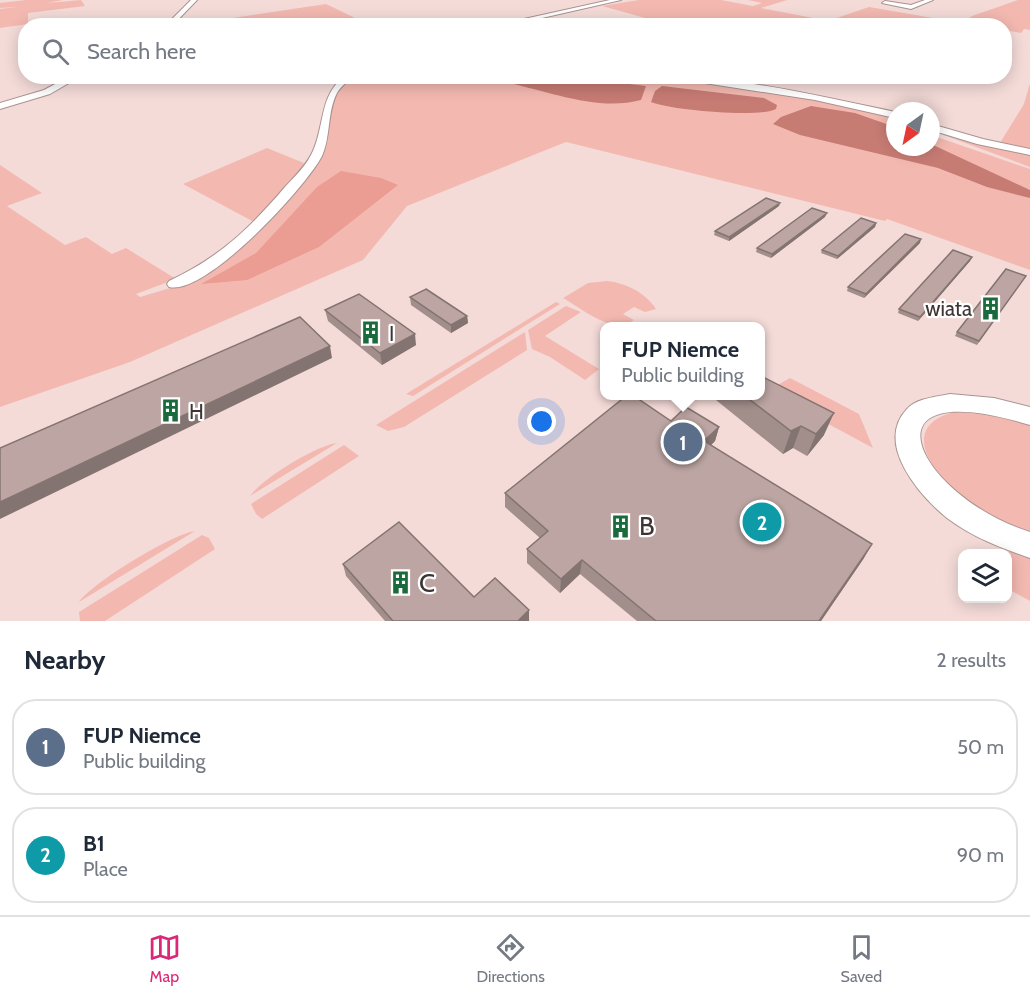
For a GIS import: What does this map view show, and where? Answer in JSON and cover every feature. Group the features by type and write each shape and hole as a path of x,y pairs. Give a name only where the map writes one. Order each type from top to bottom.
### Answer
{"street":[{"path":"175,18 194,0"},
{"path":"533,18 618,0"},
{"path":"885,3 912,7 930,0"},
{"path":"0,106 42,94 61,84"},
{"path":"174,284 215,264 267,219 312,164 322,144 327,110 340,84"},
{"path":"721,84 830,99 886,113"},
{"path":"940,131 1030,152"},
{"path":"1030,416 977,402 936,404 917,415 911,423 908,440 914,462 921,473 947,501 984,526 1030,545"}],"shaded area":[{"path":"26,0 63,0 47,3 81,0 85,6 28,13 28,18 18,18 18,25 0,28 0,9 16,7 0,8 0,3"},
{"path":"639,0 721,0 753,6 762,3 748,0 787,0 761,8 813,18 645,18 602,6"},
{"path":"1018,0 1030,0 1030,30 1024,29 1021,33 1012,31 1012,18 969,18"},
{"path":"326,4 355,18 233,18"},
{"path":"869,7 933,18 837,18"},
{"path":"1030,83 1030,167 941,134 1000,143 1024,104"},
{"path":"343,84 735,84 810,95 886,115 886,156 940,156 940,138 1030,169 1030,270 887,219 885,221 566,142 407,206 363,260 130,362 0,407 0,165 42,193 7,206 65,245 86,237 112,254 126,248 176,279 136,294 140,297 190,281 215,269 312,164 333,96"},
{"path":"512,84 646,86 641,100 624,103 589,102"},
{"path":"662,86 764,98 777,105 776,109 767,112 752,113 676,108 651,102 655,91"},
{"path":"811,106 855,113 886,124 886,156 800,135 773,124 781,117"},
{"path":"267,148 304,163 295,178 256,223 183,184"},
{"path":"940,148 1030,190 1030,198 987,187 938,168 888,156 940,156"},
{"path":"341,171 381,178 398,185 319,247 247,280 201,284 256,253 317,187"},
{"path":"607,281 621,284 647,298 656,309 645,312 634,307 623,314 634,320 605,322 563,298 588,283"},
{"path":"556,302 560,304 413,396 406,394"},
{"path":"566,306 581,312 545,336 599,369 585,380 550,357 532,349 528,330"},
{"path":"525,332 527,350 404,427 388,431 376,425"},
{"path":"790,378 859,414 873,448 767,391"},
{"path":"964,410 1030,424 1030,533 996,520 971,506 951,488 930,462 924,436 930,425 943,416"},
{"path":"337,443 250,496 290,464 327,445"},
{"path":"344,445 359,456 262,519 256,514 251,504"},
{"path":"195,531 79,602 99,583 133,560 169,541"},
{"path":"202,535 209,538 215,549 105,621 80,621 79,612"},
{"path":"1012,552 1030,557 1030,601 1012,591"}],"building":[{"path":"766,198 780,203 729,237 715,231"},
{"path":"812,208 827,213 772,254 757,248"},
{"path":"861,218 876,223 838,256 822,250"},
{"name":"wiata","path":"905,234 921,239 866,294 848,287"},
{"name":"wiata","path":"953,250 972,257 920,317 899,309"},
{"name":"wiata","path":"1006,269 1026,276 979,341 957,332"},
{"path":"426,289 467,316 451,325 410,297"},
{"name":"I","path":"359,294 415,334 380,353 325,310"},
{"name":"H","path":"300,317 330,346 0,502 0,448"},
{"path":"765,378 834,413 816,434 801,426 791,431 750,400 765,400"},
{"path":"621,400 640,400 671,421 686,407 719,427 704,441 872,544 819,621 656,621 582,560 561,579 527,549 548,531 505,493"},
{"name":"C","path":"399,522 474,597 495,578 529,610 518,621 393,621 343,564"}],"place":[{"name":"wiata","path":"990,308"},
{"name":"I","path":"371,333"},
{"name":"H","path":"171,411"},
{"name":"FUP Niemce","path":"683,442"},
{"name":"B1","path":"762,522"},
{"name":"B","path":"621,526"},
{"name":"C","path":"401,583"}]}
